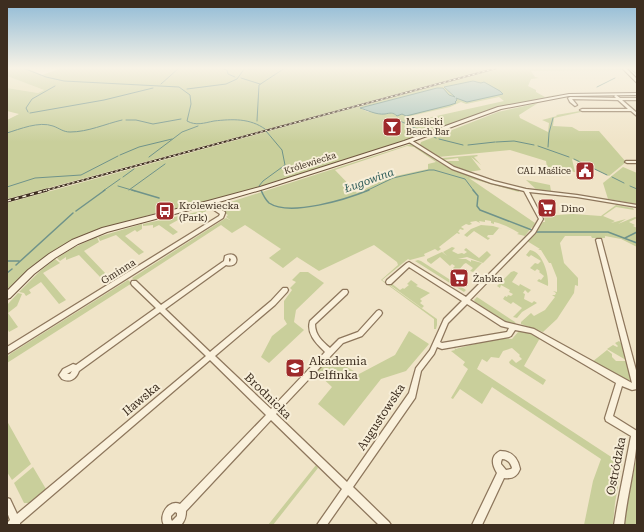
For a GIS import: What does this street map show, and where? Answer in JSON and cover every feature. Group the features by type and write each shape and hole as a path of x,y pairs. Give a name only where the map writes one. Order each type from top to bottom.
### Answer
{"street":[{"name":"Królewiecka","path":"7,296 44,261 62,249 85,237 126,223 210,203 260,189 410,141 500,108 559,96 579,94 637,94"},
{"path":"613,94 637,115"},
{"path":"575,105 570,99 637,99"},
{"path":"582,110 632,110"},
{"path":"410,141 444,163 461,171 493,182 526,190 577,196 637,206"},
{"path":"627,162 637,162"},
{"name":"Augustowska","path":"322,525 412,395 418,370 430,356 446,321 533,231 541,219 526,190"},
{"name":"Gminna","path":"7,351 221,217 223,213 212,207 210,203"},
{"path":"388,282 409,264 503,324 532,331 632,387 636,385 599,240"},
{"path":"76,369 226,262"},
{"name":"Brodnicka","path":"134,283 386,525"},
{"name":"Iławska","path":"14,524 273,303 285,290"},
{"path":"330,352 315,338 312,332 312,324 345,292"},
{"path":"181,510 177,507 169,511 166,520 172,525 178,523 181,518 181,510 270,414 341,341 360,334 380,313"},
{"path":"436,344 442,346 509,334 512,327"},
{"name":"Ostródzka","path":"619,525 622,501 635,434 609,418 620,381"},
{"path":"477,525 502,472"},
{"path":"7,502 14,524"}],"green space":[{"path":"7,93 401,93 7,199 7,120 19,114 7,111"},
{"path":"409,93 418,93 360,108 368,112 406,115 450,105 455,103 456,98 467,102 498,95 495,93 537,93 545,97 562,94 514,104 262,187 191,206 170,209 91,232 11,287 7,288 7,203","holes":["499,97 504,101 414,121 409,120 406,117 450,107 461,102 466,104"]},
{"path":"447,93 450,93 455,97"},
{"path":"538,103 519,115 520,118 548,132 549,123 542,120 557,116 556,115 580,111 581,112 554,118 553,126 572,127 579,131 599,131 626,162 609,176 572,159 575,172 547,167 546,161 510,150 438,157 420,145 421,142 498,112"},
{"path":"411,144 440,163 459,172 488,182 519,190 519,192 469,178 535,223 525,236 517,234 519,233 504,225 494,222 494,224 491,223 491,221 479,221 480,223 476,221 470,222 472,224 466,224 461,227 464,229 460,229 458,232 460,233 459,234 457,233 439,247 441,249 438,251 435,249 424,254 425,256 410,260 408,259 382,280 437,319 436,329 434,329 434,319 381,280 398,265 397,262 374,245 319,271 297,257 283,268 269,258 281,249 245,225 232,233 221,225 135,281 132,278 226,218 230,220 226,217 228,215 215,207","holes":["407,146 414,147 436,162 428,164 428,169 387,178 357,193 335,170"]},
{"path":"478,156 474,157 481,165 471,157 481,170 468,172 444,161 459,161 458,158 443,160 442,158"},
{"path":"623,167 637,173 637,204 608,199 603,183"},
{"path":"526,180 550,185 551,191 537,190"},
{"path":"616,205 633,208 634,210 616,207 603,216 615,221 611,223 626,219 618,224 635,217 637,218 629,222 637,228 637,247 621,239 605,236 605,238 592,238 591,236 565,236 560,243 564,263 578,278 578,286 575,285 574,293 557,319 543,332 521,324 521,322 531,313 534,316 545,310 555,297 552,295 555,295 556,293 553,291 557,292 557,278 551,263 549,263 541,250 538,250 540,249 527,241 543,222 545,222 544,216 573,214 601,216"},
{"path":"210,209 197,216 198,213 188,216 187,217 189,218 182,223 178,220 169,225 178,232 173,235 159,225 153,228 153,225 143,226 143,224"},
{"path":"142,224 142,229 137,232 135,230 125,236 144,252 139,255 116,235 100,241 98,237"},
{"path":"481,225 493,226 503,229 499,228 493,235 488,235 487,237 490,238 488,240 474,231 467,237 464,235 471,229"},
{"path":"97,237 99,242 84,251 107,275 101,278 79,255 66,260 66,257 60,261 57,258 75,247"},
{"path":"452,247 455,248 452,251 458,254 464,254 467,252 464,250 466,248 479,258 487,251 491,255 483,263 467,257 458,259 466,259 471,262 471,260 482,263 473,272 470,271 473,268 466,263 458,271 453,268 455,266 452,264 450,266 440,257 431,264 427,261 427,259 442,252 447,256 443,252"},
{"path":"530,250 535,252 542,259 546,270 548,286 537,281 539,279 541,280 544,276 539,272 540,271 537,269 535,271 530,268 535,263 538,264 541,261 531,255 529,257 526,255"},
{"path":"55,259 60,263 43,273 66,300 59,304 41,282 29,290 31,293 26,296 24,293 19,292 40,271"},
{"path":"418,260 466,290 464,292 415,261"},
{"path":"514,271 518,273 512,282 519,286 520,284 531,290 528,293 525,290 523,293 525,294 524,299 532,303 534,301 537,303 522,312 517,318 513,317 522,308 513,302 511,304 503,299 505,296 511,296 513,294 509,292 510,290 501,285 500,288 497,286 511,272"},
{"path":"300,272 308,272 324,283 296,310 294,322 304,330 269,363 261,357 272,336 287,324 284,319 284,301 292,290 290,288 296,282 292,280"},
{"path":"128,280 133,284 129,285 7,363 7,357 10,354"},
{"path":"411,280 418,285 416,286 430,293 420,299 422,301 420,303 424,306 422,308 390,285 391,283 400,290 409,285 407,284"},
{"path":"18,293 22,294 17,306 8,313 18,327 9,332 7,328 7,305"},
{"path":"477,297 516,324 505,321 475,302 474,300"},
{"path":"409,331 429,344 406,371 381,379 344,426 318,404 332,387 314,370 328,356 359,374 395,355"},
{"path":"519,331 527,332 540,338 524,366 546,380 543,385 510,364 509,362 512,359 516,363 522,359 519,356 520,355 512,348 503,351 499,358 491,357 487,362 482,359 477,369 622,464 615,503 613,525 584,525 593,481 601,459 492,387 482,404 460,389 453,399 451,398 468,369 463,365 465,362 451,351 455,350 454,347 456,349 501,338 512,339"},
{"path":"619,341 622,344 626,360 607,349 613,345 617,347 618,346 615,343"},
{"path":"607,350 612,354 612,357 616,361 627,361 631,376 630,380 626,380 592,362"},
{"path":"7,421 31,464 12,480 7,472"},
{"path":"637,454 637,525 624,525 624,522"},
{"path":"316,465 318,468 273,525 268,525"},
{"path":"33,467 46,489 29,503 24,503 14,483"}],"water":[{"path":"418,93 447,93 455,97 450,93 503,94 467,102 456,98 456,103 406,116 402,114 397,116 391,113 378,114 360,108"}],"waterway":[{"path":"28,112 26,108 32,99 43,93"},
{"path":"30,113 104,100 133,93"},
{"name":"Ługowina","path":"187,93 190,95 191,104 187,121 190,123 197,124 221,120 241,120 259,125 265,129"},
{"path":"257,121 259,93"},
{"path":"548,147 549,133 553,118"},
{"path":"126,120 136,120 153,124 181,119"},
{"path":"7,133 42,124 53,126 63,131 77,132 122,120"},
{"path":"398,120 419,130"},
{"path":"149,157 182,132 198,126"},
{"name":"Ługowina","path":"261,191 259,186 263,181 285,165 282,150 266,131"},
{"path":"422,131 426,133"},
{"path":"120,155 139,147 172,139"},
{"path":"439,139 463,145"},
{"path":"496,142 514,141 534,145"},
{"path":"468,145 495,142"},
{"path":"538,146 569,157"},
{"path":"7,187 35,178 81,175 118,156"},
{"path":"574,159 607,175"},
{"path":"130,189 165,164"},
{"path":"123,177 134,169"},
{"name":"Ługowina","path":"366,191 393,178 429,170 434,170 465,179 474,191"},
{"path":"612,177 624,183"},
{"path":"103,191 120,179"},
{"path":"118,186 130,189"},
{"path":"630,186 637,189"},
{"path":"130,189 135,191"},
{"path":"76,211 105,190"},
{"path":"132,190 159,198"},
{"name":"Ługowina","path":"261,190 269,203 278,207 290,208 333,202 369,190"},
{"name":"Ługowina","path":"473,190 478,196 477,206 480,210 537,232 608,232 637,243"},
{"path":"16,265 73,213"},
{"path":"625,238 637,232"},
{"path":"7,261 19,261"},
{"path":"7,273 12,269"}],"railway":[{"path":"43,191 405,93"},
{"path":"7,201 47,190"}],"place":[{"name":"Maślicki Beach Bar","path":"392,127"},
{"name":"CAL Maślice","path":"585,171"},
{"name":"Dino","path":"547,208"},
{"name":"Królewiecka (Park)","path":"165,211"},
{"name":"Żabka","path":"459,278"},
{"name":"Akademia Delfinka","path":"295,368"}]}
